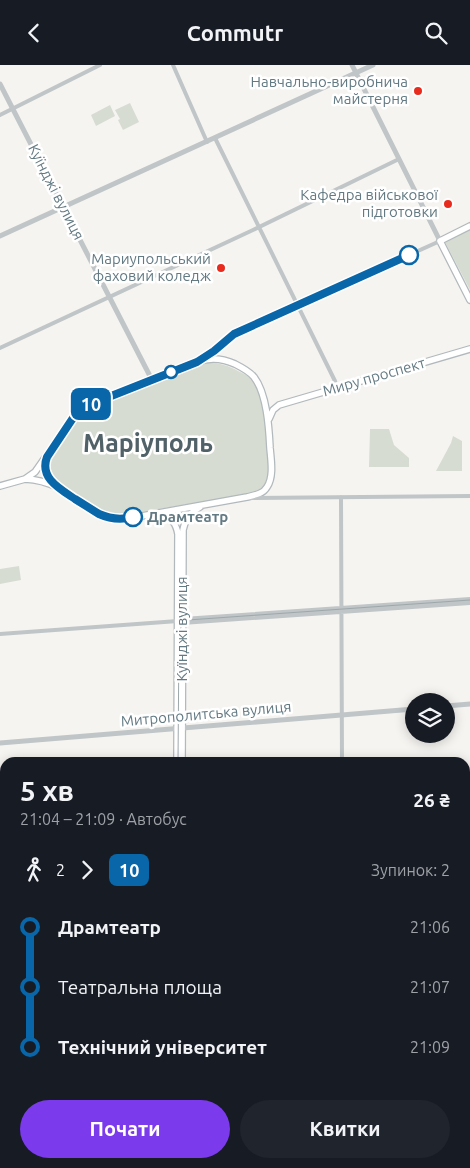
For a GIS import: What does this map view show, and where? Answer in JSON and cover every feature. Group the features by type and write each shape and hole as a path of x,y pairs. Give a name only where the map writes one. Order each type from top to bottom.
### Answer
{"main road":[{"path":"470,226 440,241 470,300"},
{"name":"Миру проспект","path":"279,405 470,349"},
{"path":"25,479 35,472 47,457 77,412 81,409 197,362 216,358 237,365 254,377 262,396 268,421 271,465 270,482 262,492 253,496 118,519 105,517 95,512 56,486 49,479 46,472 45,463 47,457"},
{"path":"262,396 268,401 279,405 271,413 268,421"},
{"path":"0,486 25,479 41,480 56,486"},
{"name":"Куїнджі вулиця","path":"177,757 184,527 190,514 204,505"},
{"name":"Куїнджі вулиця","path":"161,513 171,519 178,531 181,621"},
{"name":"Куїнджі вулиця","path":"179,728 181,757"}],"street":[{"path":"0,115 100,65"},
{"path":"173,65 207,142"},
{"path":"197,362 214,351 232,335 440,241 352,65"},
{"path":"0,236 373,65"},
{"name":"Куїнджі вулиця","path":"0,84 152,380"},
{"path":"215,138 337,388"},
{"path":"0,347 259,227 399,159"},
{"path":"241,498 470,496"},
{"path":"341,497 342,757"},
{"path":"341,610 470,599"},
{"path":"0,634 341,610 470,603"},
{"path":"455,705 470,704"},
{"name":"Митрополитська вулиця","path":"0,743 405,710"}],"shaded area":[{"path":"130,103 139,122 123,130 115,110"},
{"path":"110,105 115,116 96,126 91,115"},
{"path":"470,229 470,290 445,242"},
{"path":"204,363 230,367 248,376 255,384 263,409 269,467 268,477 261,488 248,494 123,515 111,515 100,511 57,481 53,476 49,467 50,462 66,433 81,413"},
{"path":"370,429 389,429 394,445 409,458 409,467 369,467"},
{"path":"453,436 462,441 462,471 436,471 451,443"},
{"path":"19,566 21,580 0,584 0,569"}],"tram line":[{"path":"178,757 179,635 181,627 188,620 470,600"}],"bus line":[{"name":"10","path":"133,517 125,519 105,517 56,486 49,479 45,461 77,412 86,406 197,362 234,334 409,255"}],"place":[{"name":"Навчально-виробнича майстерня","path":"418,91"},
{"name":"Кафедра військової підготовки","path":"448,204"},
{"name":"Мариупольський фаховий коледж","path":"221,268"},
{"name":"Драмтеатр","path":"133,517"}],"district":[{"name":"Маріуполь","path":"148,443"}]}
